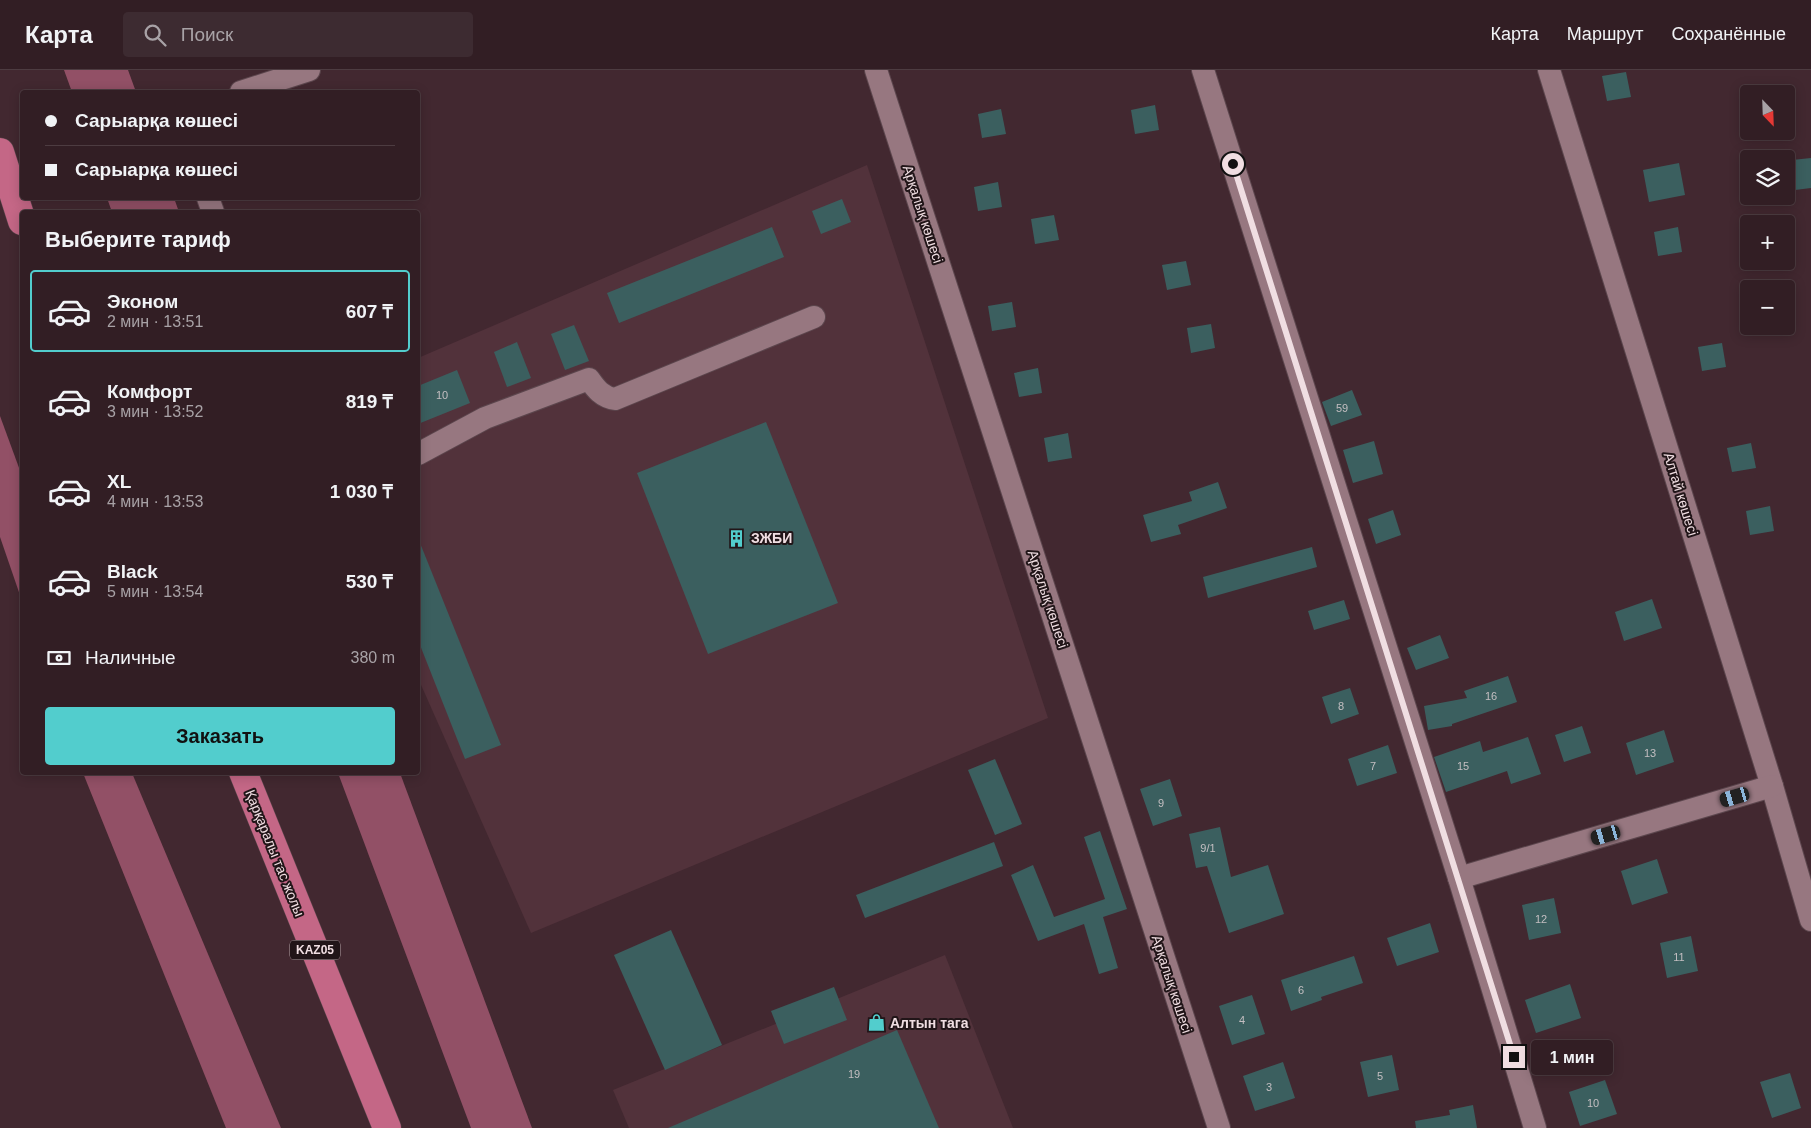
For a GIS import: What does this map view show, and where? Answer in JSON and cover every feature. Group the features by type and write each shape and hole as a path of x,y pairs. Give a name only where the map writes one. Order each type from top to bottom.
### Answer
{"highway":[{"path":"0,152 20,214"},
{"name":"Қарқаралы тас жолы","path":"244,775 387,1128"}],"street":[{"path":"247,90 309,70"},
{"name":"Арқалық көшесі","path":"876,70 1219,1128"},
{"path":"1203,70 1536,1128"},
{"name":"Алтай көшесі","path":"1548,70 1772,786 1811,920"},
{"path":"420,453 485,418 589,379 598,391 607,398 614,399 814,317"},
{"path":"1458,878 1772,786"}],"shaded area":[{"path":"64,70 128,70 135,90 71,90"},
{"path":"867,165 1048,718 531,933 420,683 420,357"},
{"path":"108,200 175,200 178,210 111,210"},
{"path":"0,416 20,471 20,595 0,537"},
{"path":"84,775 133,775 281,1128 226,1128"},
{"path":"339,775 401,775 532,1128 471,1128"},
{"name":"Алтын тага","path":"945,955 1013,1128 629,1128 613,1090"}],"building":[{"path":"1626,72 1631,97 1607,101 1602,76"},
{"path":"1155,105 1159,130 1135,134 1131,110"},
{"path":"1001,109 1006,134 982,138 978,114"},
{"path":"1811,158 1811,188 1795,190 1795,160"},
{"path":"1679,163 1685,195 1649,202 1643,170"},
{"path":"998,182 1002,207 978,211 974,187"},
{"path":"842,199 851,222 821,234 812,211"},
{"path":"1054,215 1059,240 1035,244 1031,219"},
{"path":"772,227 784,257 619,323 607,293"},
{"path":"1678,227 1682,252 1658,256 1654,232"},
{"path":"1186,261 1191,285 1167,290 1162,265"},
{"path":"1012,302 1016,327 992,331 988,306"},
{"path":"1211,324 1215,348 1191,353 1187,328"},
{"path":"574,325 589,361 565,370 551,334"},
{"path":"517,342 531,378 507,387 494,352"},
{"path":"1722,343 1726,367 1702,371 1698,347"},
{"path":"1038,368 1042,393 1019,397 1014,373"},
{"path":"457,370 470,403 420,423 420,385"},
{"path":"1352,390 1362,415 1331,426 1322,402"},
{"name":"ЗЖБИ","path":"766,422 838,603 708,654 637,473"},
{"path":"1068,433 1072,458 1048,462 1044,438"},
{"path":"1374,441 1383,474 1353,483 1343,450"},
{"path":"1751,443 1756,468 1732,472 1727,448"},
{"path":"1218,482 1227,508 1178,525 1181,534 1151,542 1143,515 1192,501 1189,492"},
{"path":"1770,506 1774,531 1750,535 1746,511"},
{"path":"1393,510 1401,535 1376,544 1368,519"},
{"path":"420,543 501,745 465,759 420,645"},
{"path":"1312,547 1317,567 1208,598 1203,577"},
{"path":"1652,599 1662,628 1624,641 1615,612"},
{"path":"1344,600 1350,619 1314,630 1308,611"},
{"path":"1440,635 1449,658 1416,670 1407,648"},
{"path":"1508,676 1517,702 1452,724 1452,726 1428,730 1424,706 1467,698 1464,691"},
{"path":"1350,688 1359,714 1331,724 1322,697"},
{"path":"1582,726 1591,753 1564,762 1555,735"},
{"path":"1664,730 1674,762 1636,775 1626,743"},
{"path":"1528,737 1541,774 1511,784 1507,771 1446,792 1434,757 1480,741 1483,752"},
{"path":"1388,745 1397,773 1357,786 1348,759"},
{"path":"995,759 1022,824 995,835 968,770"},
{"path":"1170,779 1182,816 1153,826 1140,789"},
{"path":"1220,827 1231,877 1268,865 1284,914 1229,933 1207,866 1196,868 1189,834"},
{"path":"1100,831 1127,909 1103,917 1118,968 1099,974 1084,924 1038,941 1011,875 1033,865 1054,917 1105,899 1084,837"},
{"path":"994,842 1003,866 865,918 856,895"},
{"path":"1657,859 1668,893 1632,905 1621,871"},
{"path":"1554,898 1561,933 1529,940 1522,905"},
{"path":"1430,923 1439,952 1397,966 1387,938"},
{"path":"671,930 722,1045 665,1070 614,955"},
{"path":"1691,936 1698,971 1667,978 1660,943"},
{"path":"1354,956 1363,983 1321,997 1322,1000 1291,1011 1281,980"},
{"path":"1570,984 1581,1018 1536,1033 1525,1000"},
{"path":"834,987 847,1020 784,1044 771,1011"},
{"path":"1252,995 1265,1034 1232,1045 1219,1006"},
{"path":"897,1030 939,1128 668,1128"},
{"path":"1392,1055 1399,1090 1368,1097 1360,1062"},
{"path":"1283,1062 1295,1098 1255,1111 1243,1076"},
{"path":"1790,1073 1801,1108 1772,1118 1760,1082"},
{"path":"1605,1080 1617,1114 1580,1126 1569,1092"},
{"path":"1473,1105 1477,1128 1416,1128 1415,1121 1450,1115 1449,1110"}],"place":[{"name":"ЗЖБИ","path":"737,538"},
{"name":"Алтын тага","path":"876,1023"}],"route":[{"path":"1233,164 1514,1057"}]}
